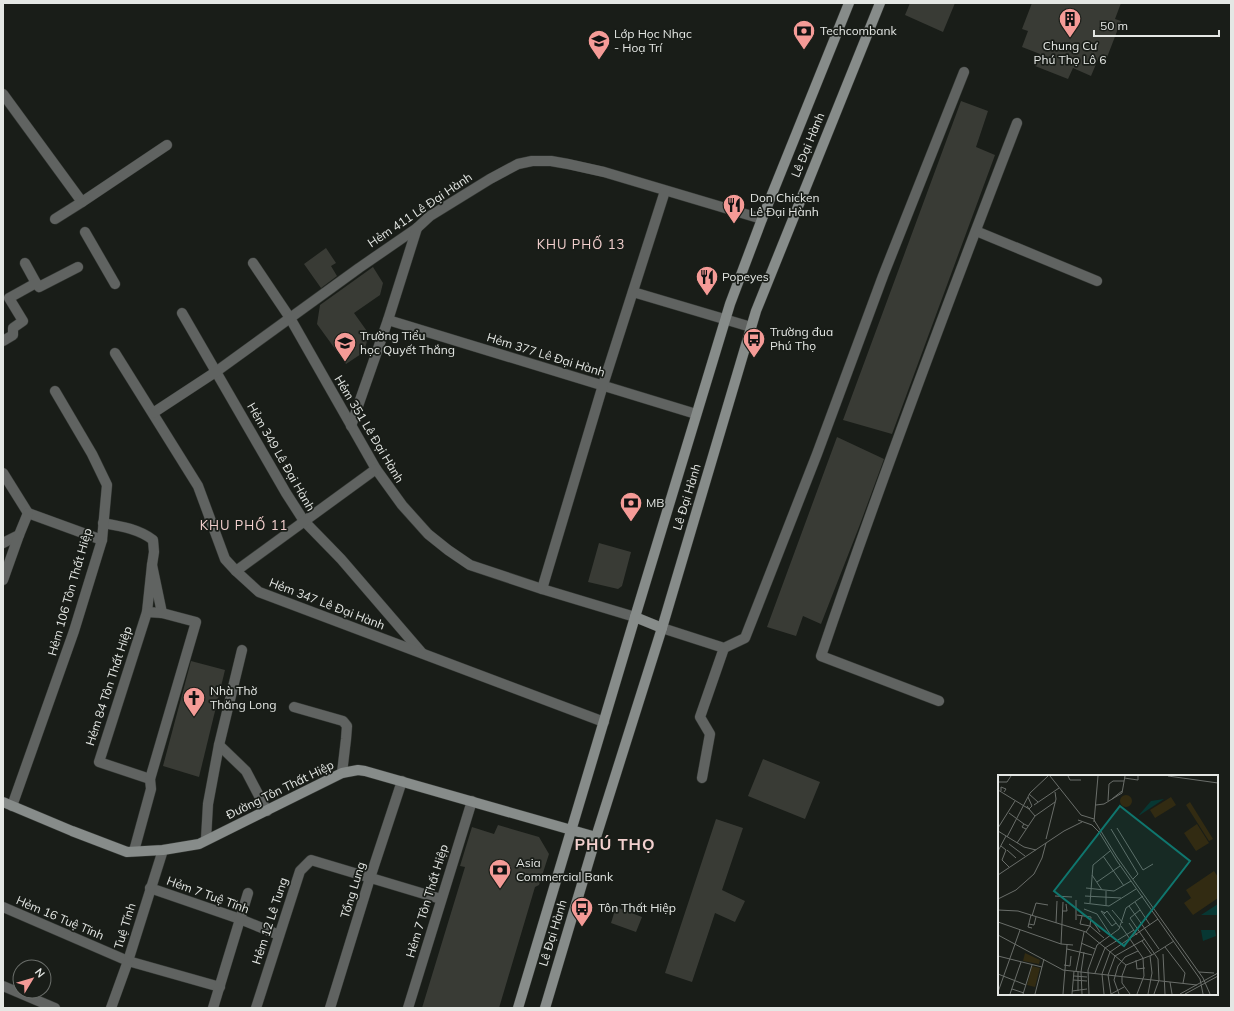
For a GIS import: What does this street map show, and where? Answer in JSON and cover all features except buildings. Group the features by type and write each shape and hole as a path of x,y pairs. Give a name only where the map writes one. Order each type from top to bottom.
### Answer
{"main road":[{"name":"Lê Đại Hành","path":"518,1008 634,617 725,319 762,219 849,3"},
{"name":"Lê Đại Hành","path":"545,1008 596,837 662,628 751,327 782,244 880,3"},
{"path":"634,617 662,628"},
{"name":"Đường Tôn Thất Hiệp","path":"7,804 127,852 162,850 199,844 342,773 366,770 596,837"}],"street":[{"path":"662,628 724,648 745,638 817,454 883,276 964,72"},
{"path":"3,94 82,202"},
{"path":"939,701 821,656 857,551 946,308 1018,123"},
{"path":"55,219 166,145"},
{"name":"Hẻm 411 Lê Đại Hành","path":"153,413 217,371 417,228 430,216 494,176 518,164 532,161 551,161 604,172 762,219"},
{"path":"542,589 603,386 665,190"},
{"path":"351,426 388,320 417,228"},
{"path":"976,231 1097,281"},
{"path":"85,232 115,284"},
{"path":"25,263 39,287 78,267"},
{"name":"Hẻm 351 Lê Đại Hành","path":"252,263 290,318 376,469 410,515 428,534 470,565 634,617"},
{"path":"3,341 14,335 13,328 23,320 9,298 36,283"},
{"path":"633,292 751,327"},
{"name":"Hẻm 349 Lê Đại Hành","path":"182,313 217,371 286,493 304,521 340,559 423,654"},
{"name":"Hẻm 377 Lê Đại Hành","path":"388,320 696,414"},
{"name":"Hẻm 347 Lê Đại Hành","path":"114,353 198,486 225,559 236,572 259,592 604,722"},
{"name":"Hẻm 106 Tôn Thất Hiệp","path":"7,804 74,631 102,540 107,485 92,454 54,391"},
{"path":"236,572 376,469"},
{"path":"3,473 28,513 102,540"},
{"path":"3,580 28,513"},
{"path":"103,523 117,525 144,533 153,540 154,552 152,565 162,613"},
{"path":"3,543 19,535"},
{"name":"Hẻm 84 Tôn Thất Hiệp","path":"150,779 99,762 146,612 152,565"},
{"path":"134,851 151,789 150,779 196,622 162,613 146,612"},
{"path":"702,778 710,734 700,717 724,648"},
{"path":"206,840 208,804 219,745 242,650"},
{"path":"294,707 343,721 347,726 342,773"},
{"path":"219,745 246,771 267,811"},
{"name":"Tổng Lung","path":"330,1008 402,781"},
{"name":"Hẻm 7 Tôn Thất Hiệp","path":"408,1008 472,801"},
{"name":"Tuệ Tĩnh","path":"112,1008 128,962 162,850"},
{"name":"Hẻm 12 Lê Tung","path":"256,1008 300,871 311,860 370,878"},
{"path":"370,878 441,899"},
{"name":"Hẻm 7 Tuệ Tĩnh","path":"150,888 240,919 279,935"},
{"path":"213,1008 248,893"},
{"name":"Hẻm 16 Tuệ Tĩnh","path":"3,907 128,962 220,987"},
{"path":"3,986 55,1008"}],"place":[{"name":"Chung Cư Phú Thọ Lô 6","path":"1070,38"},
{"name":"Techcombank","path":"804,50"},
{"name":"Lớp Học Nhạc - Hoạ Trí","path":"599,60"},
{"name":"Don Chicken Lê Đại Hành","path":"734,224"},
{"name":"Popeyes","path":"707,296"},
{"name":"Trường đua Phú Thọ","path":"754,358"},
{"name":"Trường Tiểu học Quyết Thắng","path":"345,362"},
{"name":"MB","path":"631,522"},
{"name":"Nhà Thờ Thăng Long","path":"194,718"},
{"name":"Asia Commercial Bank","path":"500,890"},
{"name":"Tôn Thất Hiệp","path":"582,928"}],"district":[{"name":"KHU PHỐ 13","path":"581,244"},
{"name":"KHU PHỐ 11","path":"244,525"},
{"name":"PHÚ THỌ","path":"615,844"}]}
